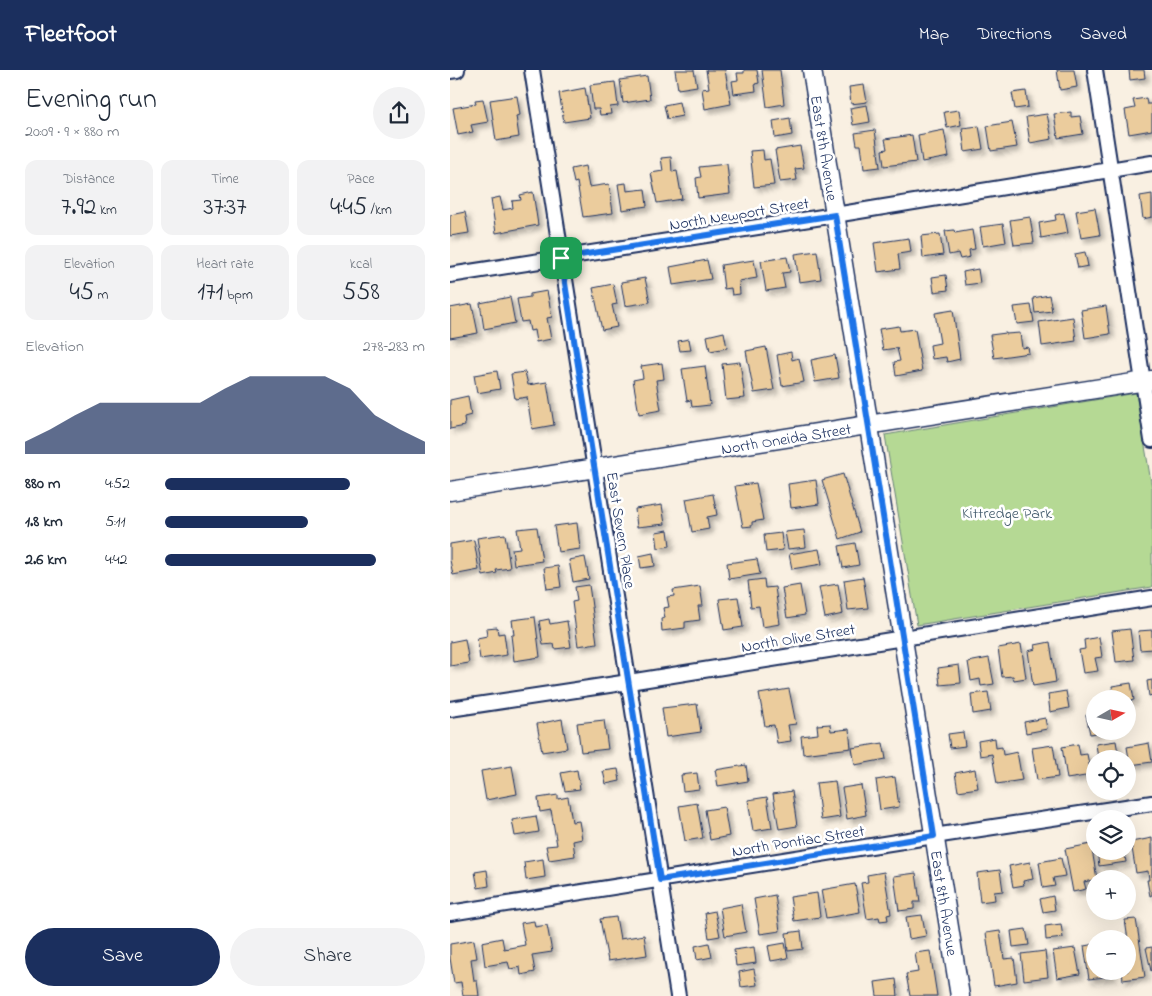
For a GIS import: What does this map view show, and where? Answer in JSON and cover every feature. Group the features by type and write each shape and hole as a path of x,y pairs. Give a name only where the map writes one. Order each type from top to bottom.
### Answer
{"street":[{"path":"450,71 457,70"},
{"name":"East Severn Place","path":"532,70 678,996"},
{"name":"East 8th Avenue","path":"812,70 960,996"},
{"path":"1095,70 1147,381 1152,440"},
{"name":"North Newport Street","path":"450,275 1152,164"},
{"name":"North Oneida Street","path":"450,491 1147,381"},
{"name":"North Olive Street","path":"450,709 1152,598"},
{"name":"North Pontiac Street","path":"450,913 1152,803"}],"green space":[{"name":"Kittredge Park","path":"1136,393 1152,488 1152,587 917,625 885,435"}],"building":[{"path":"675,70 694,70 697,86 678,89"},
{"path":"706,70 725,70 731,104 705,109 702,89 709,88"},
{"path":"744,70 757,70 759,83 755,84 756,91 734,94 732,81 738,80 737,73 744,73"},
{"path":"762,70 780,70 784,104 767,107"},
{"path":"1057,70 1074,70 1077,87 1060,90"},
{"path":"1129,70 1144,70 1145,78 1130,80"},
{"path":"647,76 650,99 623,103 620,80"},
{"path":"615,82 618,106 610,107 611,114 600,115 599,109 593,109 590,85"},
{"path":"864,85 867,102 851,104 849,87"},
{"path":"585,88 590,118 564,122 559,93"},
{"path":"1026,91 1028,107 1015,109 1012,93"},
{"path":"517,96 520,115 516,116 519,137 496,141 490,100"},
{"path":"1146,98 1147,104 1152,104 1152,130 1129,134 1125,110 1135,108 1133,100"},
{"path":"483,99 488,122 471,125 473,132 458,135 453,108 476,104 475,100"},
{"path":"679,102 682,116 667,119 664,105"},
{"path":"867,105 870,122 853,125 850,108"},
{"path":"959,110 961,125 947,128 944,112"},
{"path":"1071,112 1071,117 1080,116 1083,134 1058,138 1054,114"},
{"path":"1047,114 1052,139 1030,143 1026,117"},
{"path":"790,118 792,135 775,138 773,121"},
{"path":"1012,122 1017,147 991,151 987,126"},
{"path":"979,126 983,149 965,152 962,128"},
{"path":"875,130 880,167 864,169 861,145 857,145 855,133"},
{"path":"944,130 949,157 922,162 918,135"},
{"path":"912,135 916,162 884,166 882,150 887,149 885,139"},
{"path":"800,146 804,168 795,169 797,180 780,182 775,150"},
{"path":"763,150 764,160 770,159 774,185 754,187 750,151"},
{"path":"671,157 672,172 677,171 682,199 657,203 651,173 663,171 661,158"},
{"path":"727,164 730,194 698,198 696,178 701,177 699,167"},
{"path":"585,166 589,187 609,184 613,213 583,217 577,182 574,183 571,169"},
{"path":"626,183 627,191 645,189 647,206 622,210 618,184"},
{"path":"533,192 538,225 496,233 491,199 500,197 503,210 513,208 512,201 521,200 520,195"},
{"path":"1152,194 1152,217 1143,219 1140,196"},
{"path":"1095,208 1100,235 1081,238 1076,211"},
{"path":"465,212 469,233 450,236 450,215"},
{"path":"1064,213 1068,233 1041,238 1039,223 1056,220 1055,215"},
{"path":"1030,217 1034,243 1014,245 1010,220"},
{"path":"1003,224 1006,242 983,246 980,227"},
{"path":"954,230 955,233 972,230 975,249 969,250 970,257 960,259 958,253 949,255 945,231"},
{"path":"940,234 943,255 923,258 921,236"},
{"path":"909,238 911,252 898,254 900,269 878,272 874,243"},
{"path":"817,251 821,279 799,282 795,254"},
{"path":"1085,252 1088,266 1078,268 1075,254"},
{"path":"787,257 790,272 782,273 785,288 766,291 761,261"},
{"path":"707,260 711,279 673,285 670,267"},
{"path":"754,260 757,278 739,281 740,294 732,295 731,288 724,289 721,265"},
{"path":"978,269 980,283 965,285 963,272"},
{"path":"946,275 948,290 934,292 932,277"},
{"path":"645,278 650,302 625,306 621,282"},
{"path":"613,284 617,304 612,305 617,327 602,330 593,288"},
{"path":"547,291 552,317 547,318 551,339 536,342 534,330 530,331 528,321 521,322 517,299"},
{"path":"1049,295 1052,311 1035,313 1033,298"},
{"path":"510,297 515,323 484,329 480,303"},
{"path":"472,304 478,333 450,338 450,308"},
{"path":"1031,305 1034,322 1017,324 1014,307"},
{"path":"1106,306 1110,334 1085,338 1081,310"},
{"path":"953,310 960,359 947,362 946,357 932,359 930,345 940,343 935,313"},
{"path":"1073,317 1076,341 1042,346 1039,322"},
{"path":"899,326 900,331 915,329 922,371 896,376 894,362 900,361 897,348 883,350 879,329"},
{"path":"724,332 727,348 710,351 707,336"},
{"path":"1020,333 1022,348 1028,347 1029,353 994,358 990,335"},
{"path":"689,339 691,350 680,351 678,341"},
{"path":"766,347 774,390 754,393 746,351"},
{"path":"791,352 792,360 799,358 804,382 782,386 777,355"},
{"path":"835,355 839,378 815,382 811,360"},
{"path":"740,362 745,398 726,400 722,364"},
{"path":"662,363 664,379 656,380 661,410 639,414 633,380 643,378 641,366"},
{"path":"705,366 710,405 692,407 691,400 687,401 682,369"},
{"path":"497,371 500,389 477,393 474,375"},
{"path":"525,372 528,385 547,382 554,425 532,429 527,397 515,399 511,374"},
{"path":"468,396 471,415 464,417 465,426 450,429 450,400"},
{"path":"843,474 860,532 840,539 822,480"},
{"path":"816,480 819,504 791,508 788,484"},
{"path":"756,483 763,520 752,522 752,526 743,527 735,486"},
{"path":"713,494 717,515 707,517 709,529 692,532 686,499"},
{"path":"662,505 665,524 637,527 635,509"},
{"path":"577,523 580,549 558,552 554,526"},
{"path":"537,527 542,561 514,565 512,549 520,548 517,529"},
{"path":"668,530 670,546 658,548 656,532"},
{"path":"804,530 806,547 788,549 785,532"},
{"path":"781,533 783,550 766,552 764,535"},
{"path":"505,534 510,568 496,570 497,573 483,576 477,538"},
{"path":"474,540 479,570 453,575 450,560 450,544"},
{"path":"855,543 859,565 843,568 839,546"},
{"path":"819,549 822,564 792,569 789,554"},
{"path":"653,553 655,566 641,568 639,556"},
{"path":"585,557 589,579 573,582 569,560"},
{"path":"757,559 760,574 729,579 727,563"},
{"path":"558,566 561,587 547,589 544,568"},
{"path":"863,577 868,608 848,610 844,580"},
{"path":"764,579 765,588 775,587 780,624 762,627 759,606 751,607 748,581"},
{"path":"838,584 843,614 825,618 819,587"},
{"path":"589,585 597,643 578,646 572,602 577,601 575,587"},
{"path":"800,585 805,615 787,618 782,588"},
{"path":"700,586 703,606 698,606 700,620 685,622 685,628 662,631 661,619 665,618 663,608 669,607 667,597 674,596 673,590"},
{"path":"738,597 743,627 724,630 719,599"},
{"path":"535,617 540,657 514,661 511,635 514,635 512,620"},
{"path":"549,619 550,624 567,621 571,647 555,649 554,644 543,645 539,621"},
{"path":"497,627 498,634 504,633 507,655 480,659 477,638 487,636 486,628"},
{"path":"1130,629 1134,660 1116,662 1112,631"},
{"path":"1152,630 1152,649 1140,650 1138,631"},
{"path":"1099,637 1102,657 1095,658 1098,671 1083,673 1079,650 1085,649 1084,640"},
{"path":"465,639 469,663 450,666 450,642"},
{"path":"1050,642 1056,682 1033,686 1028,651 1036,649 1035,645"},
{"path":"1021,644 1026,678 1014,680 1013,676 1002,677 998,648"},
{"path":"989,658 994,684 981,686 980,679 971,681 968,662"},
{"path":"959,665 961,683 940,685 938,668"},
{"path":"1152,680 1152,695 1149,696 1147,681"},
{"path":"1131,683 1132,690 1113,690 1112,686"},
{"path":"789,689 796,724 788,725 791,741 777,743 774,725 765,726 759,694"},
{"path":"1066,691 1069,708 1050,712 1048,694"},
{"path":"988,692 991,711 973,714 971,694"},
{"path":"697,704 701,732 666,737 662,708"},
{"path":"1045,718 1047,729 1026,733 1024,722"},
{"path":"562,719 567,748 542,752 537,724"},
{"path":"604,720 608,749 581,752 577,723"},
{"path":"830,724 831,731 849,729 851,748 803,754 801,736 818,734 817,725"},
{"path":"963,732 965,746 950,748 948,734"},
{"path":"995,738 996,748 1002,747 1003,755 1017,752 1022,780 997,784 992,754 980,756 978,741"},
{"path":"1116,741 1118,750 1097,750 1096,744"},
{"path":"883,743 886,759 855,765 852,748"},
{"path":"1149,743 1152,762 1136,764 1136,750 1128,750 1127,747"},
{"path":"1078,744 1080,755 1086,754 1086,776 1067,779 1062,747"},
{"path":"1053,745 1058,777 1037,780 1032,748"},
{"path":"746,765 748,781 718,786 715,770"},
{"path":"512,766 517,794 486,800 481,771"},
{"path":"618,769 620,781 606,784 603,771"},
{"path":"975,769 978,788 958,791 955,773"},
{"path":"577,770 580,789 565,791 561,773"},
{"path":"697,773 699,789 683,791 681,775"},
{"path":"895,777 899,807 880,810 876,780"},
{"path":"835,781 840,817 821,820 816,783"},
{"path":"861,785 866,815 847,819 842,788"},
{"path":"792,791 797,826 779,829 773,794"},
{"path":"558,795 558,799 568,797 572,822 579,821 582,839 573,841 575,856 549,860 546,846 557,845 551,810 540,812 538,798"},
{"path":"767,797 772,828 753,831 748,800"},
{"path":"697,803 703,838 685,841 679,806"},
{"path":"724,807 729,836 710,840 705,810"},
{"path":"536,816 539,832 515,836 512,820"},
{"path":"1152,838 1152,895 1150,896 1147,880 1149,880 1148,871 1136,873 1134,860 1136,860 1136,841"},
{"path":"1086,845 1086,860 1094,860 1095,870 1086,870 1086,882 1084,882 1086,889 1073,892 1065,849"},
{"path":"1061,858 1065,876 1053,878 1055,886 1043,888 1039,862"},
{"path":"543,859 545,877 526,880 524,862"},
{"path":"1098,860 1126,860 1126,862 1099,866"},
{"path":"1030,862 1033,879 1023,881 1024,885 1013,887 1009,866"},
{"path":"487,870 489,886 478,888 475,872"},
{"path":"1000,870 1003,891 994,892 995,900 980,902 977,873"},
{"path":"884,872 891,914 887,915 888,920 880,921 879,917 867,919 861,883 868,882 867,875"},
{"path":"916,873 920,902 914,902 914,909 899,911 894,876"},
{"path":"855,884 860,912 826,918 821,890"},
{"path":"817,893 820,917 794,921 790,897"},
{"path":"775,895 780,931 760,934 754,899"},
{"path":"1053,896 1055,910 1043,912 1040,899"},
{"path":"741,904 746,932 725,936 720,908"},
{"path":"715,911 720,936 709,938 705,913"},
{"path":"922,915 926,936 909,939 906,917"},
{"path":"616,917 620,939 644,935 647,955 608,961 600,919"},
{"path":"1136,919 1145,977 1136,978 1136,930 1126,930 1125,920"},
{"path":"534,921 535,927 547,925 552,952 532,955 535,972 521,975 520,967 510,969 508,962 485,966 482,942 502,938 504,949 525,945 521,923"},
{"path":"1061,924 1063,938 1046,940 1045,926"},
{"path":"1026,929 1029,945 1013,947 1011,931"},
{"path":"801,931 803,949 788,951 786,933"},
{"path":"1000,931 1004,959 1014,958 1017,982 994,986 986,933"},
{"path":"474,940 477,958 471,959 474,981 477,981 479,996 463,996 461,982 454,983 450,944"},
{"path":"709,943 712,957 697,960 695,946"},
{"path":"785,943 788,958 771,961 768,946"},
{"path":"754,947 756,963 736,966 734,950"},
{"path":"1152,947 1152,971 1151,971 1146,948"},
{"path":"1075,948 1080,974 1057,978 1053,951"},
{"path":"930,951 937,996 910,996 906,974 918,972 915,953"},
{"path":"1045,951 1048,977 1024,980 1021,954"},
{"path":"754,969 757,985 741,987 739,972"},
{"path":"896,979 898,996 877,996 875,982"}],"route":[{"path":"835,215 934,836 660,880 561,258 835,215"}]}
